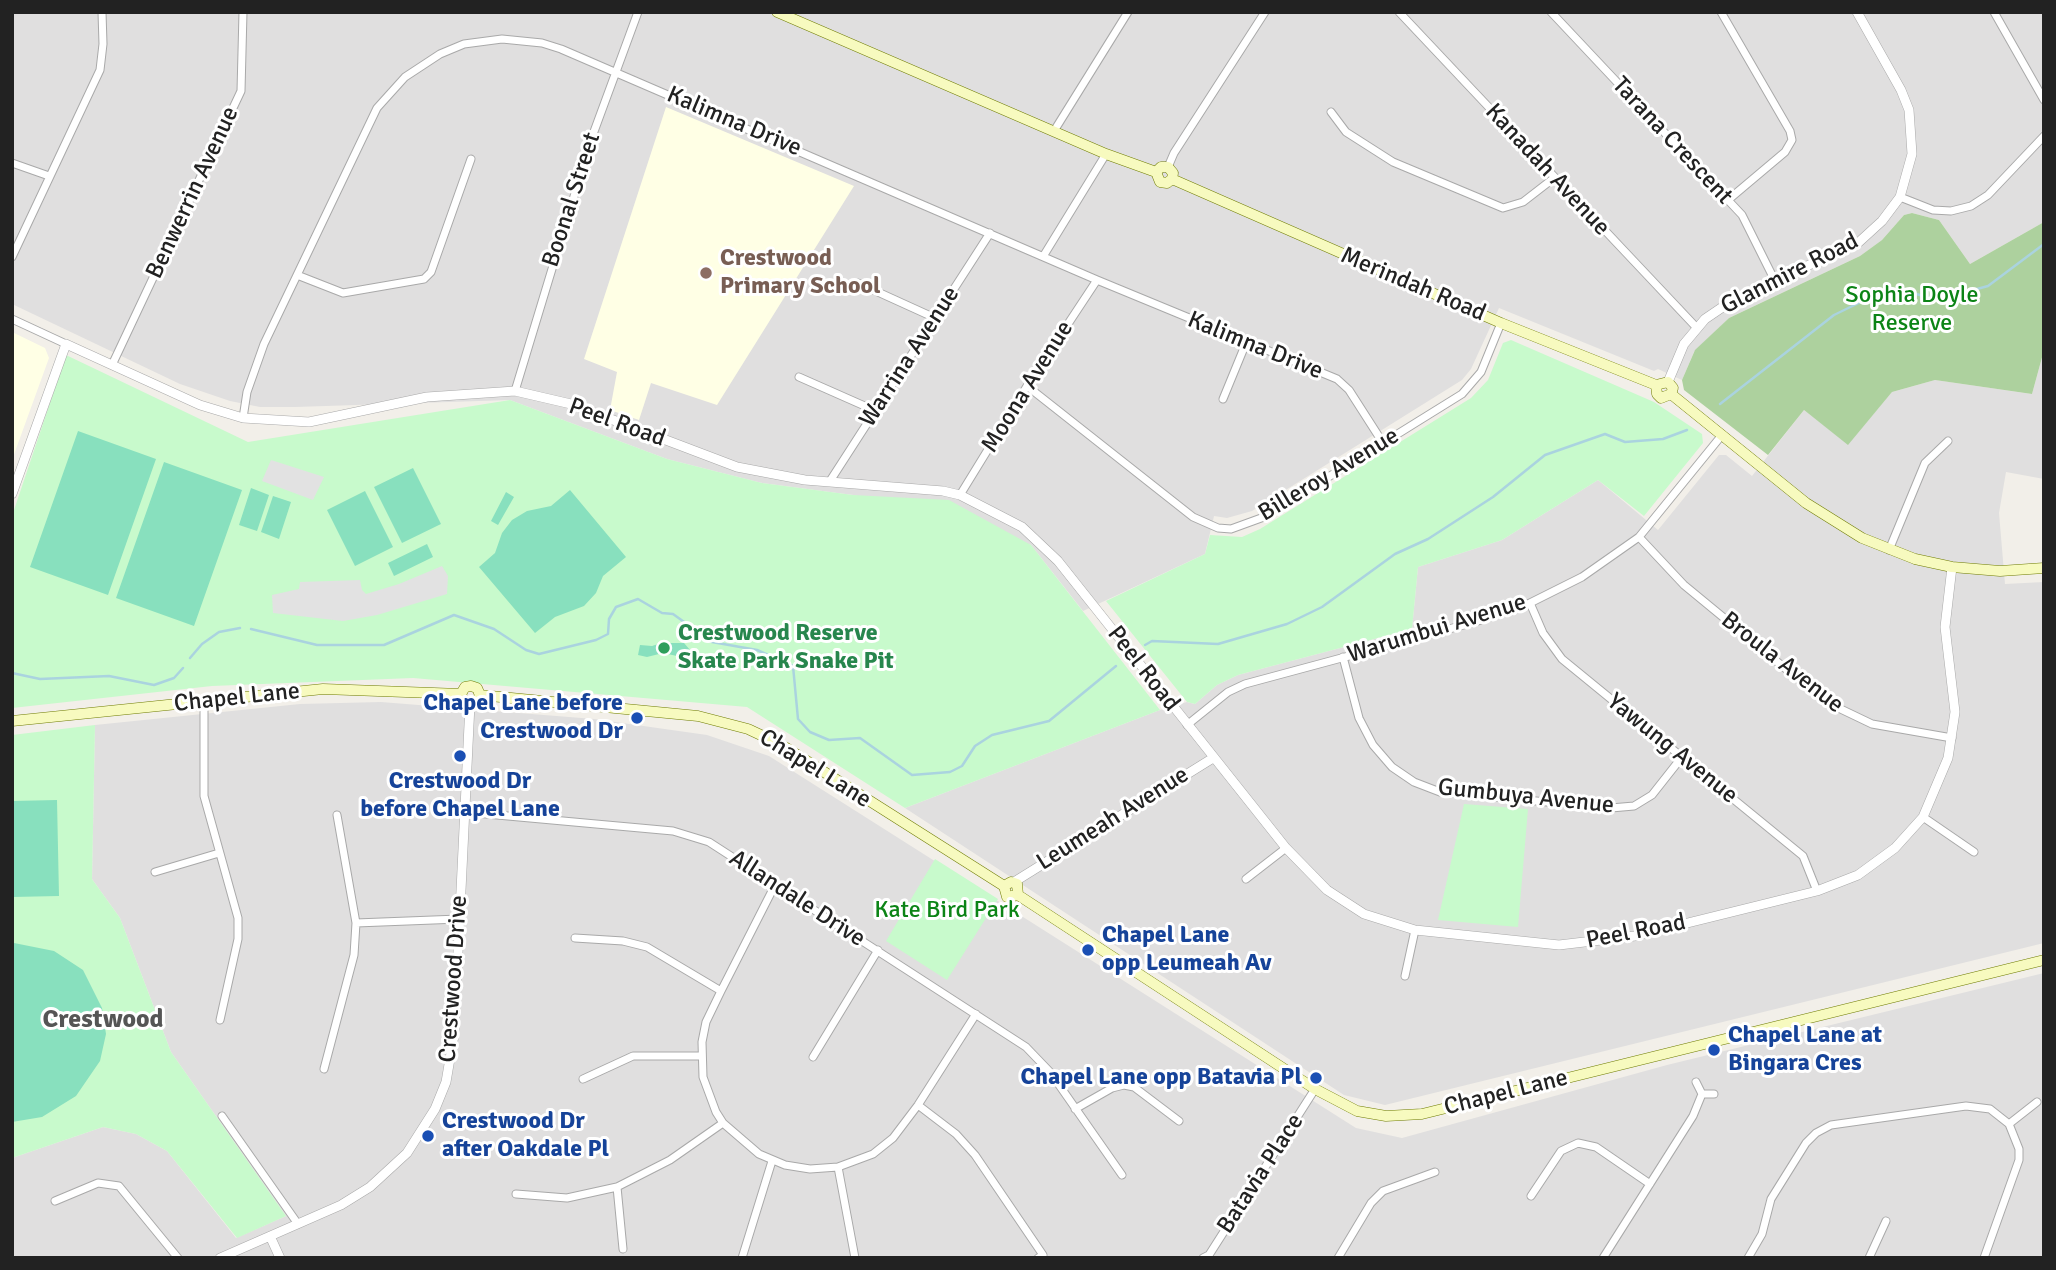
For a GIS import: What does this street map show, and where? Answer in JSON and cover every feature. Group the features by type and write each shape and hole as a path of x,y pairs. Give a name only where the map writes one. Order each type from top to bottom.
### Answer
{"main road":[{"path":"778,12 1106,154 1156,172"},
{"path":"1161,167 1168,167 1173,173 1172,179 1167,183 1160,183 1156,172 1161,167"},
{"name":"Merindah Road","path":"1172,179 1501,323 1656,386"},
{"path":"1668,382 1672,386 1671,394 1664,398 1659,396 1656,386 1668,382"},
{"path":"1671,394 1819,513 1889,550 1951,567 2000,571 2044,568"},
{"path":"471,686 477,688 480,695 477,702 470,704 463,701 461,694 464,688 471,686"},
{"name":"Chapel Lane","path":"12,721 323,689 461,694"},
{"name":"Chapel Lane","path":"480,695 698,716 736,724 780,744 1009,884 1007,897 1018,895 1315,1088 1345,1106 1373,1115 1422,1114 2044,960"}],"street":[{"path":"12,257 100,70 102,12"},
{"name":"Benwerrin Avenue","path":"112,365 241,91 243,12"},
{"name":"Boonal Street","path":"514,391 588,150 638,12"},
{"path":"1054,131 1128,12"},
{"path":"1168,167 1174,153 1265,12"},
{"name":"Kanadah Avenue","path":"1399,12 1696,327"},
{"name":"Tarana Crescent","path":"1551,12 1728,200 1752,230 1775,281"},
{"path":"1721,12 1790,131 1792,140 1785,152 1728,200"},
{"name":"Glanmire Road","path":"1668,382 1678,356 1696,327 1723,306 1859,242 1882,221 1900,197 1911,161 1911,119 1901,90 1857,12"},
{"path":"1994,12 2044,100"},
{"name":"Kalimna Drive","path":"243,418 254,369 366,127 389,92 422,64 464,44 502,39 542,43 615,72 1097,280 1337,379 1349,390 1383,443"},
{"path":"1331,112 1346,132 1393,162 1503,208 1523,202 1554,178"},
{"path":"1900,197 1933,210 1951,211 1971,206 1988,195 2044,136"},
{"path":"1044,255 1106,154"},
{"path":"297,275 329,290 343,293 424,279 431,272 471,159"},
{"path":"12,163 49,176"},
{"name":"Warrina Avenue","path":"830,481 990,233"},
{"name":"Moona Avenue","path":"960,495 1097,280"},
{"path":"858,283 935,318"},
{"path":"12,319 66,344 12,494"},
{"name":"Billeroy Avenue","path":"1027,386 1194,517 1218,528 1231,529 1264,516 1473,385 1501,323"},
{"path":"1223,399 1246,343"},
{"name":"Peel Road","path":"66,344 200,405 243,418 309,422 427,397 514,391 571,404 737,467 805,480 943,491 960,495 1002,515 1040,543 1310,875 1346,904 1384,923 1415,930 1559,945 1589,943 1635,936 1817,891 1858,875 1880,861 1923,817 1943,775 1952,738 1955,712 1945,627 1951,567"},
{"path":"799,377 876,411"},
{"name":"Warumbui Avenue","path":"1187,725 1236,687 1475,622 1530,603 1582,577 1639,537 1722,435"},
{"path":"1889,550 1925,463 1948,441"},
{"name":"Broula Avenue","path":"1639,537 1684,585 1826,702 1872,724 1952,738"},
{"name":"Yawung Avenue","path":"1530,603 1542,633 1562,659 1803,856 1817,891"},
{"name":"Gumbuya Avenue","path":"1343,657 1359,718 1373,746 1392,767 1414,782 1440,792 1611,808 1634,806 1652,795 1682,757"},
{"path":"204,701 204,796 238,918 238,939 220,1020"},
{"name":"Crestwood Drive","path":"220,1258 353,1199 377,1182 407,1153 431,1116 446,1082 452,1048 470,704"},
{"name":"Leumeah Avenue","path":"1009,884 1213,758"},
{"name":"Allandale Drive","path":"464,812 673,831 709,842 1026,1047 1050,1072 1122,1175"},
{"path":"324,1069 354,955 356,923 337,815"},
{"path":"1923,817 1974,852"},
{"path":"1246,879 1286,848"},
{"path":"155,872 219,853"},
{"path":"775,885 703,1032 701,1056 706,1089 723,1123 745,1144 772,1161 810,1169 838,1167 873,1154 892,1138 918,1105 976,1014"},
{"path":"356,923 459,919"},
{"path":"1405,975 1415,930"},
{"path":"575,938 623,941 647,947 721,991"},
{"path":"813,1057 878,950"},
{"path":"583,1079 633,1056 701,1056"},
{"path":"1603,1258 1693,1116 1702,1094 1696,1082"},
{"path":"1075,1110 1112,1088 1124,1085 1134,1087 1179,1121"},
{"name":"Batavia Place","path":"1203,1258 1209,1255 1315,1088"},
{"path":"1702,1094 1714,1094"},
{"path":"2009,1124 2037,1102"},
{"path":"918,1105 956,1134 975,1155 1043,1255 1038,1258"},
{"path":"1748,1258 1762,1234 1771,1199 1799,1154 1816,1133 1831,1125 1966,1105 1990,1109 2009,1124 2019,1149 2019,1160 1984,1258"},
{"path":"222,1116 298,1224"},
{"path":"516,1194 567,1198 617,1187 670,1160 723,1123"},
{"path":"1531,1196 1561,1151 1577,1143 1596,1147 1650,1184"},
{"path":"742,1258 772,1161"},
{"path":"838,1167 855,1258"},
{"path":"1338,1258 1382,1191 1435,1172"},
{"path":"55,1201 98,1183 119,1186 178,1258"},
{"path":"617,1187 623,1249"},
{"path":"1869,1258 1886,1221"},
{"path":"270,1236 280,1258"}],"shaded area":[{"path":"12,12 2044,12 2044,222 1970,264 1939,220 1912,213 1904,215 1882,240 1860,256 1729,318 1694,352 1682,380 1499,308 1471,369 1462,380 1252,511 1227,518 1214,516 1205,554 1083,611 1031,545 853,495 762,483 667,459 510,400 295,407 260,407 230,401 180,384 12,304"},
{"name":"Crestwood Primary School","path":"666,107 854,186 717,405 651,383 639,420 610,410 617,372 584,359"},
{"path":"12,332 45,348 49,358 12,460"},
{"path":"2044,350 2044,479 2006,472 1999,513 2005,584 2044,582 2044,943 1385,1105 1344,1095 905,808 1160,710 1187,702 1195,704 1217,685 1238,675 1412,629 1418,567 1502,540 1598,480 1658,530 1719,455 1726,455 1752,476 1804,410 1848,444 1892,392 1935,380 2032,394"},
{"path":"271,460 324,477 313,500 262,481"},
{"path":"442,566 448,576 447,594 377,615 343,621 273,613 272,595 299,589 300,582 360,580 362,590 366,594"},
{"path":"381,702 594,719 707,735 769,756 1356,1128 1402,1138 1667,1065 2044,973 2044,1258 12,1258 12,1158 103,1127 136,1134 167,1151 236,1238 286,1216 171,1052 120,918 92,879 95,725 300,704"}],"green space":[{"name":"Sophia Doyle Reserve","path":"1912,213 1939,220 1970,264 2044,222 2044,350 2032,394 1935,380 1892,392 1848,445 1804,410 1768,455 1684,390 1682,380 1695,350 1729,318 1860,256 1882,240 1904,215"},
{"path":"1511,340 1654,402 1702,434 1703,443 1644,516 1598,480 1502,540 1418,567 1412,629 1238,675 1217,685 1195,704 1187,702 1106,601 1205,554 1210,535 1242,537 1260,529 1471,398 1488,380 1503,343"},
{"path":"66,355 248,442 510,400 667,459 762,483 853,495 949,500 1031,545 1160,710 905,808 747,707 413,678 212,686 12,708 12,516"},
{"path":"78,431 156,459 108,595 30,567"},
{"path":"164,462 242,490 194,626 116,598"},
{"path":"413,468 441,524 402,543 374,487"},
{"path":"251,488 269,495 257,531 239,525"},
{"path":"570,490 626,557 603,576 596,593 584,606 555,617 535,633 479,567 495,553 502,533 512,520 527,511 551,506"},
{"path":"365,491 393,547 355,566 327,510"},
{"path":"506,492 514,497 498,525 491,521"},
{"path":"273,496 291,502 279,539 261,532"},
{"path":"427,544 433,557 394,576 388,563"},
{"name":"Crestwood Reserve Skate Park Snake Pit","path":"661,643 684,643 690,650 677,656 663,653 647,657 638,655 640,645 652,646"},
{"path":"95,725 92,879 120,918 171,1052 286,1216 237,1238 167,1151 136,1134 103,1127 12,1158 12,735"},
{"path":"57,800 59,896 12,897 12,801"},
{"path":"1464,804 1528,809 1518,927 1438,920"},
{"name":"Kate Bird Park","path":"935,859 998,899 947,980 886,941"},
{"path":"12,939 14,943 54,951 83,970 102,1008 106,1034 100,1061 76,1096 42,1117 12,1122"}],"waterway":[{"path":"1720,404 1834,315 1877,294 1906,291 1937,300 1988,286 2044,244"},
{"path":"1145,645 1152,641 1218,644 1287,624 1322,607 1395,554 1428,539 1493,497 1545,455 1605,434 1625,442 1663,439 1687,430"},
{"path":"251,629 317,645 384,645 454,615 494,629 526,650 539,654 596,640 608,634 609,619 616,607 638,599 662,613 673,614 712,642 757,650 793,666 798,719 810,732 829,740 860,738 912,775 950,772 962,766 975,746 992,735 1049,721 1116,666"},
{"path":"190,658 202,644 219,632 240,628"},
{"path":"12,673 40,679 109,676 154,685 174,678 183,668"}],"place":[{"name":"Crestwood Primary School","path":"706,273"},
{"name":"Crestwood Reserve Skate Park Snake Pit","path":"664,648"},
{"name":"Chapel Lane before Crestwood Dr","path":"637,718"},
{"name":"Crestwood Dr before Chapel Lane","path":"460,756"},
{"name":"Chapel Lane opp Leumeah Av","path":"1088,950"},
{"name":"Chapel Lane at Bingara Cres","path":"1714,1050"},
{"name":"Chapel Lane opp Batavia Pl","path":"1316,1078"},
{"name":"Crestwood Dr after Oakdale Pl","path":"428,1136"}],"district":[{"name":"Crestwood","path":"103,1020"}]}
